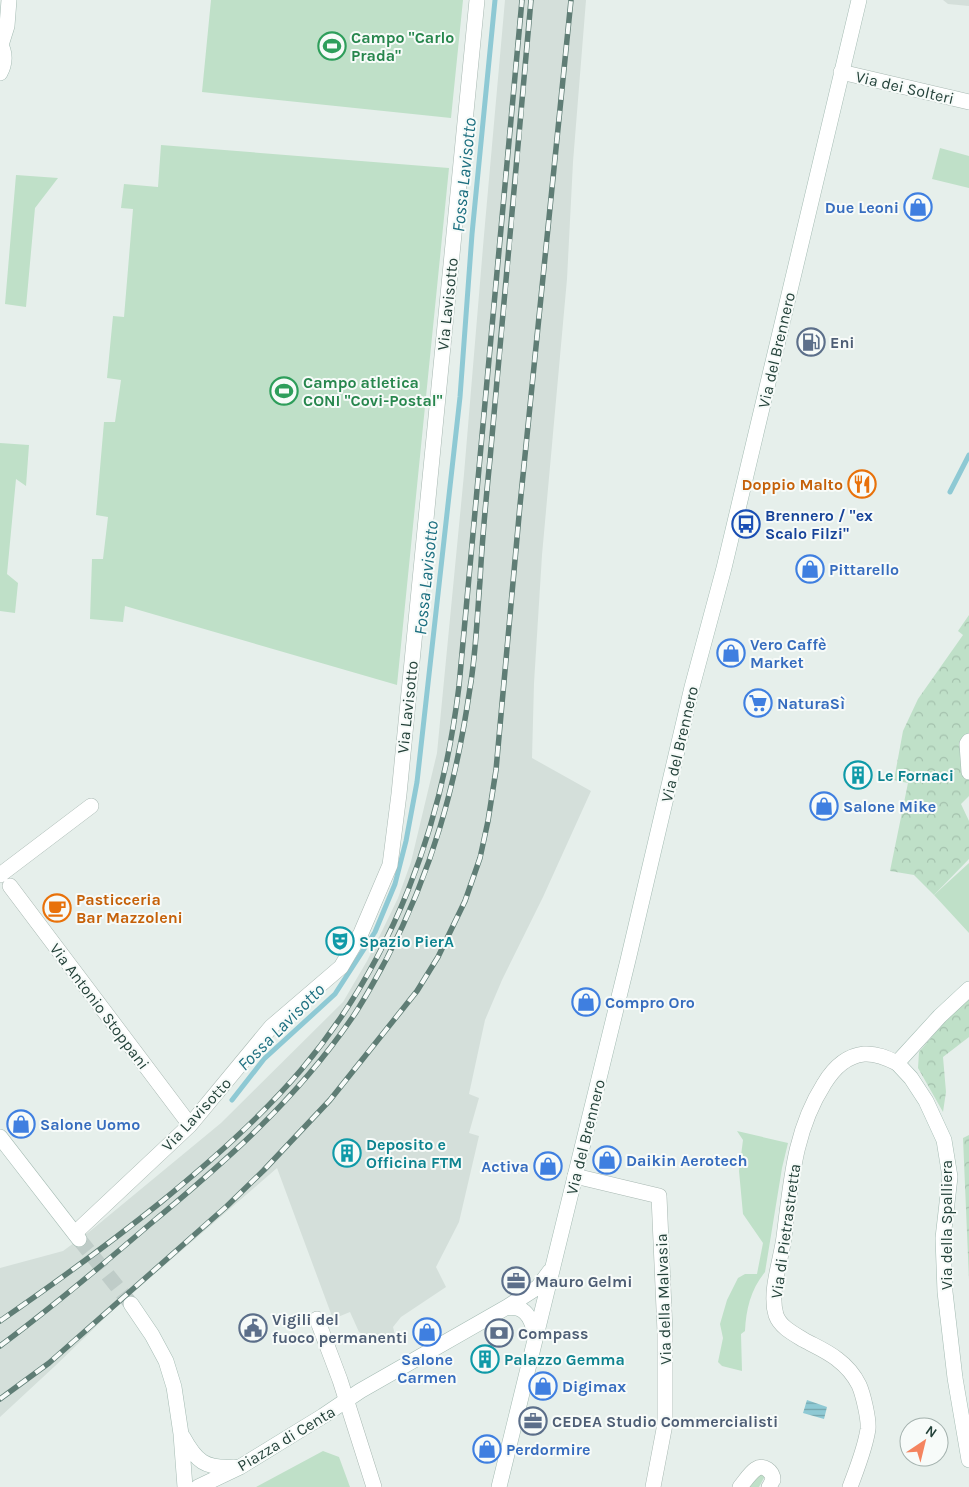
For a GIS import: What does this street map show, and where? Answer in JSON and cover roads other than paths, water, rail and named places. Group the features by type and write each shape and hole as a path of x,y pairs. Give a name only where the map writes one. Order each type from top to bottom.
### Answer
{"street":[{"path":"0,73 4,67 4,53 1,45 8,26 8,0"},
{"name":"Via Lavisotto","path":"0,1137 77,1236 190,1126 271,1027 341,968 361,934 390,865 477,0"},
{"name":"Via del Brennero","path":"499,1487 638,919 692,687 746,479 859,0"},
{"name":"Via dei Solteri","path":"841,72 969,102"},
{"path":"969,740 967,744 969,772"},
{"path":"3,882 91,806"},
{"name":"Via Antonio Stoppani","path":"3,882 190,1126"},
{"path":"897,1063 940,1016 969,990"},
{"name":"Via di Pietrastretta","path":"850,1487 868,1428 868,1417 859,1385 849,1370 836,1358 799,1337 782,1324 777,1317 774,1307 774,1296 797,1148 805,1121 818,1094 838,1065 850,1057 866,1054 882,1056 897,1063"},
{"name":"Via della Spalliera","path":"897,1063 911,1078 926,1101 944,1140 950,1177 943,1238 944,1292 955,1378 969,1460"},
{"name":"Via della Malvasia","path":"575,1176 659,1196 665,1332 665,1424 654,1487"},
{"path":"317,1319 346,1400 508,1307 538,1287 554,1266"},
{"path":"131,1304 152,1334 166,1361 174,1387 181,1434 184,1487"},
{"path":"508,1307 520,1309 526,1314 536,1338"},
{"name":"Piazza di Centa","path":"198,1487 240,1467 324,1416 346,1400 374,1487"},
{"path":"181,1434 192,1453 205,1463 216,1467 240,1467"},
{"path":"223,1487 240,1467"},
{"path":"740,1487 755,1469 760,1467 768,1469 772,1473 773,1480 769,1487"}],"water":[{"path":"807,1400 827,1407 824,1419 803,1413"}],"waterway":[{"name":"Fossa Lavisotto","path":"232,1100 264,1059 335,994 375,932 395,884 406,841 417,782 460,397 472,234 495,0"},
{"path":"950,492 969,455"}],"tunnel":[{"path":"79,1239 131,1304"}],"railway":[{"path":"0,1321 82,1263 161,1202 216,1155 268,1106 301,1070 334,1028 362,984 387,938 408,890 426,841 440,790 451,739 459,686 522,0"},
{"path":"0,1346 75,1287 205,1177 258,1129 283,1103 330,1048 357,1011 387,958 417,893 440,827 449,793 464,724 472,675 484,520 531,0"},
{"path":"0,1399 49,1363 227,1206 330,1100 417,991 438,957 465,901 480,858 496,770 520,505 571,0"}],"place":[{"name":"Campo \"Carlo Prada\"","path":"332,46"},
{"name":"Due Leoni","path":"918,207"},
{"name":"Eni","path":"811,342"},
{"name":"Campo atletica CONI \"Covi-Postal\"","path":"284,391"},
{"name":"Doppio Malto","path":"862,484"},
{"name":"Brennero / \"ex Scalo Filzi\"","path":"746,524"},
{"name":"Pittarello","path":"810,569"},
{"name":"Vero Caffè Market","path":"731,653"},
{"name":"NaturaSì","path":"758,703"},
{"name":"Le Fornaci","path":"858,775"},
{"name":"Salone Mike","path":"824,806"},
{"name":"Pasticceria Bar Mazzoleni","path":"57,908"},
{"name":"Spazio PierA","path":"340,941"},
{"name":"Compro Oro","path":"586,1002"},
{"name":"Salone Uomo","path":"21,1124"},
{"name":"Deposito e Officina FTM","path":"347,1153"},
{"name":"Daikin Aerotech","path":"607,1160"},
{"name":"Activa","path":"548,1166"},
{"name":"Mauro Gelmi","path":"516,1281"},
{"name":"Vigili del fuoco permanenti","path":"253,1328"},
{"name":"Salone Carmen","path":"427,1332"},
{"name":"Compass","path":"499,1333"},
{"name":"Palazzo Gemma","path":"485,1359"},
{"name":"Digimax","path":"543,1386"},
{"name":"CEDEA Studio Commercialisti","path":"533,1421"},
{"name":"Perdormire","path":"487,1449"}]}
